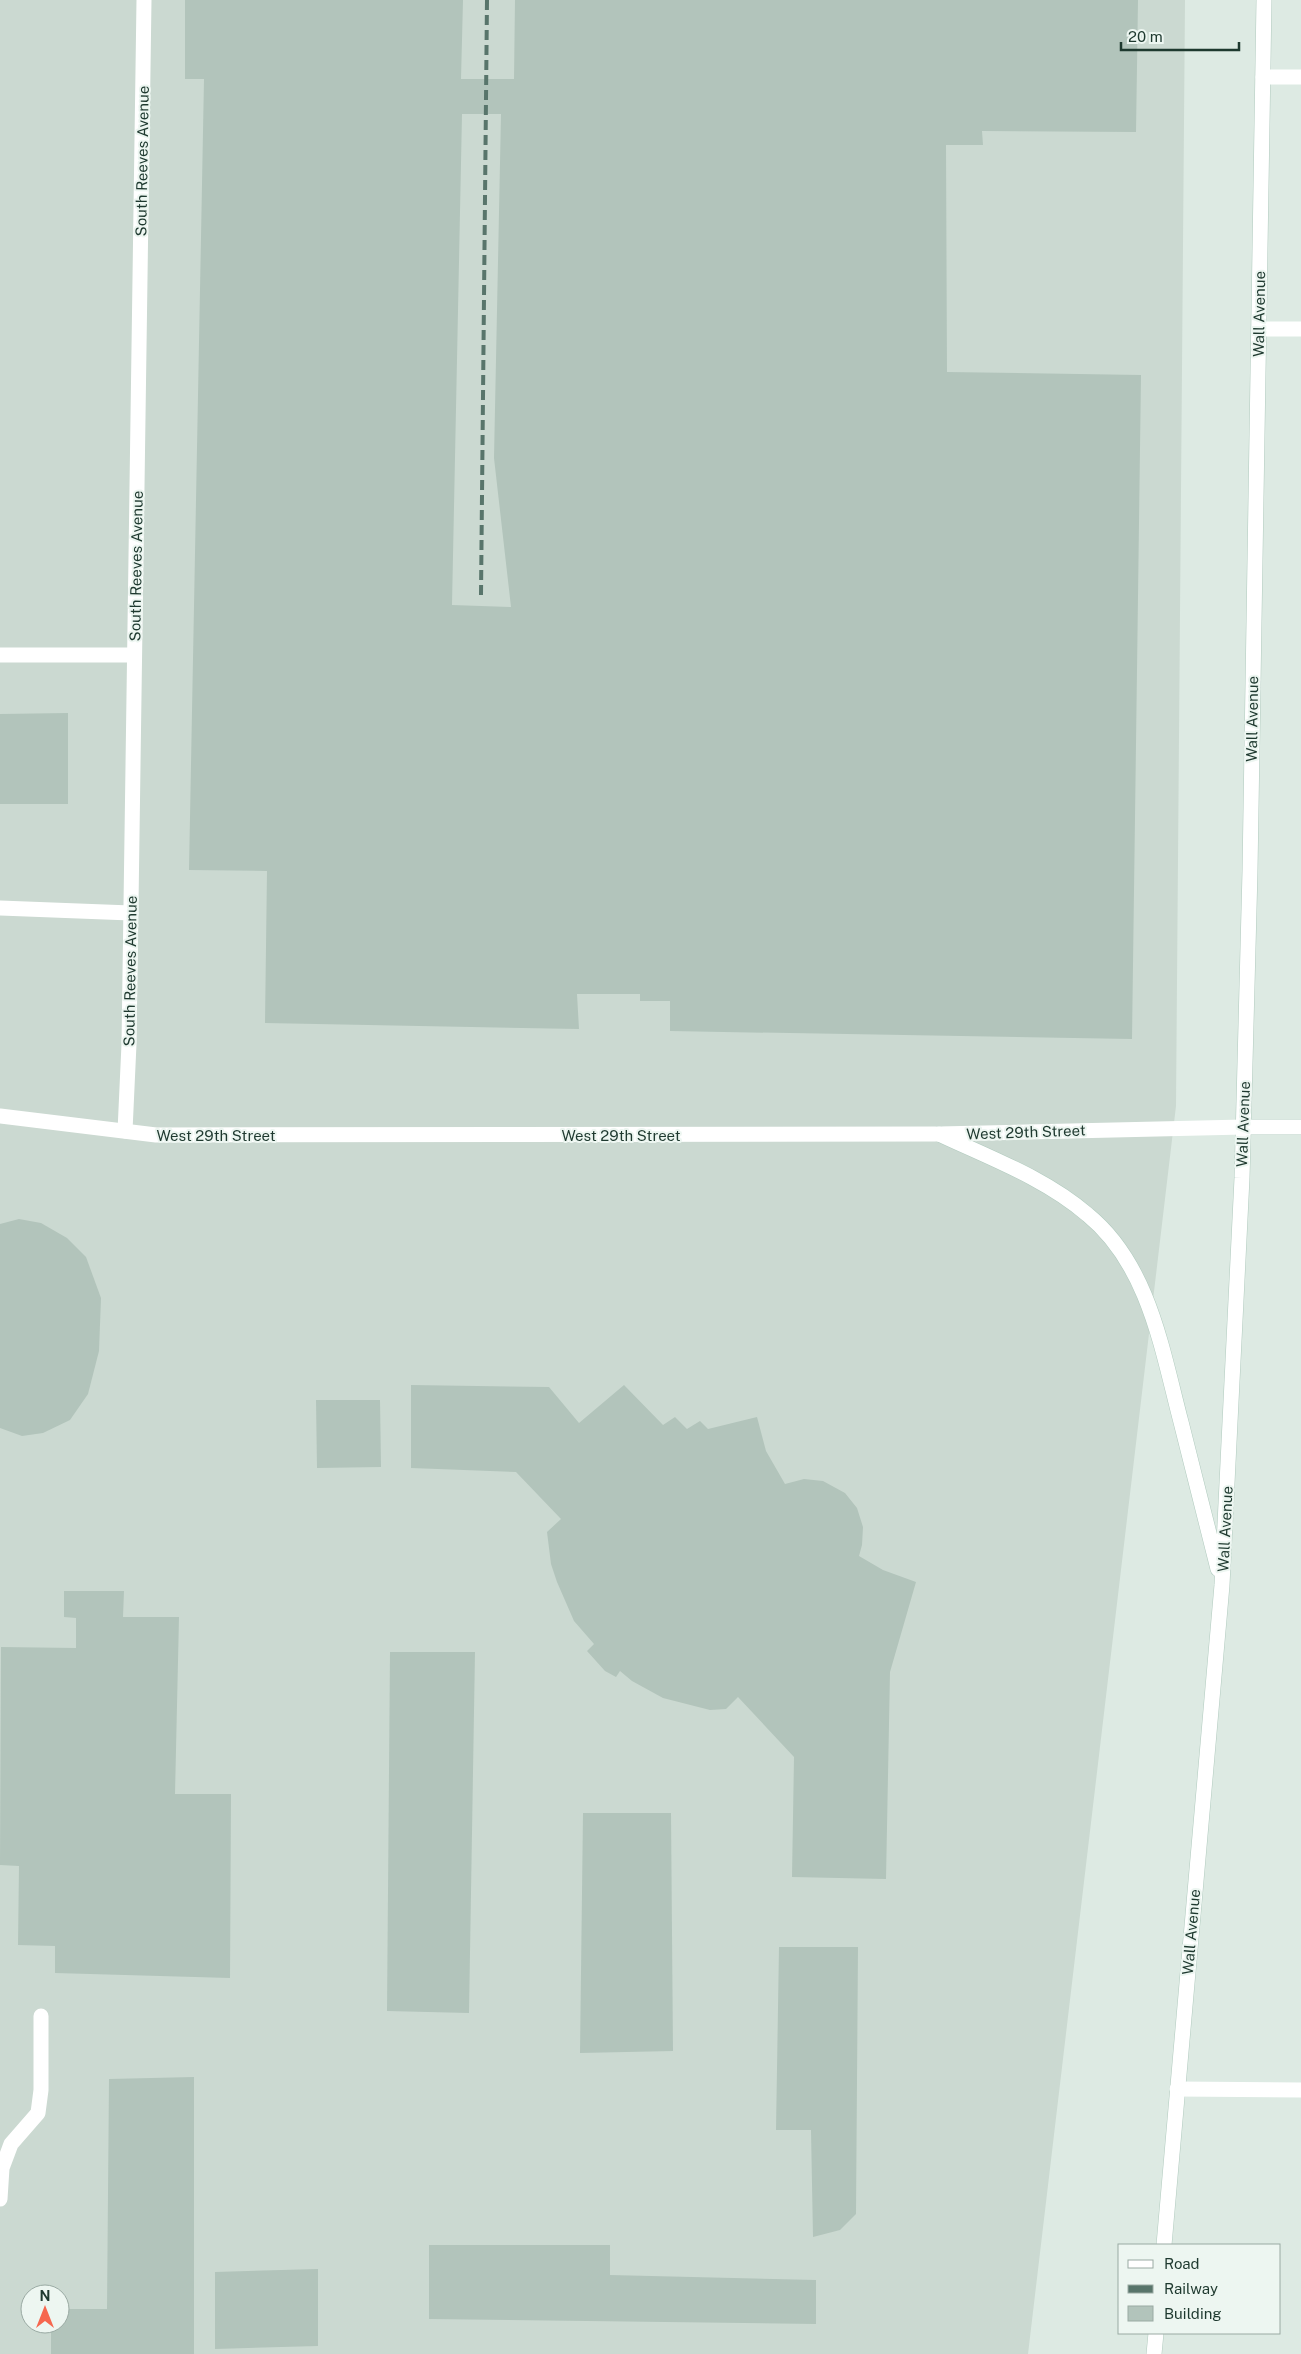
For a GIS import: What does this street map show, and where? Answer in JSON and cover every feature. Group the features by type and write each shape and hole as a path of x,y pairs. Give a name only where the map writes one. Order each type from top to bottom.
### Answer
{"main road":[{"name":"South Reeves Avenue","path":"125,1131 131,913 144,0"},
{"name":"Wall Avenue","path":"1164,2244 1222,1585 1244,1127 1264,0"},
{"path":"1263,77 1301,77"},
{"path":"1259,329 1301,330"},
{"path":"0,655 134,655"},
{"path":"0,908 131,913"},
{"name":"West 29th Street","path":"0,1116 156,1135 939,1134 1244,1127 1301,1128"},
{"path":"939,1134 1053,1187 1090,1216 1119,1248 1142,1288 1162,1349 1222,1585"},
{"path":"0,2199 2,2168 11,2144 38,2113 41,2090 41,2016"},
{"path":"1178,2089 1301,2090"},
{"path":"1154,2354 1156,2334"}],"shaded area":[{"path":"0,0 1185,0 1176,1106 1028,2354 0,2354"}],"building":[{"path":"185,0 463,0 461,79 514,79 515,0 1138,0 1136,132 982,131 983,145 946,145 947,372 1141,375 1132,1039 670,1031 670,1001 640,1001 640,994 577,994 579,1029 265,1023 267,871 189,870 204,79 185,79","holes":["462,114 501,114 494,458 511,607 452,605"]},
{"path":"68,713 68,804 0,804 0,714"},
{"path":"19,1219 41,1223 67,1238 86,1257 101,1298 99,1351 88,1394 70,1420 43,1433 22,1436 0,1428 0,1224"},
{"path":"411,1385 549,1387 579,1423 624,1385 663,1425 675,1417 687,1429 700,1421 708,1429 757,1417 766,1451 785,1484 804,1479 823,1481 845,1493 857,1508 863,1527 859,1556 883,1570 916,1582 890,1672 886,1879 792,1877 794,1757 738,1697 726,1709 710,1710 663,1698 632,1681 620,1671 616,1677 605,1671 587,1651 594,1644 574,1621 551,1564 547,1532 561,1519 516,1472 411,1468"},
{"path":"316,1400 380,1400 381,1467 317,1468"},
{"path":"64,1591 124,1591 123,1617 179,1617 175,1794 231,1794 230,1978 55,1973 55,1946 18,1945 19,1866 0,1865 1,1647 76,1648 76,1618 64,1617"},
{"path":"390,1652 475,1652 469,2013 387,2011"},
{"path":"583,1813 671,1813 673,2051 580,2053"},
{"path":"779,1947 858,1947 856,2214 840,2230 813,2237 811,2130 776,2130"},
{"path":"194,2077 194,2354 51,2354 51,2334 70,2334 70,2309 107,2309 109,2079"},
{"path":"429,2245 610,2245 610,2275 816,2280 816,2324 429,2319"},
{"path":"318,2269 318,2346 215,2349 215,2272"}],"railway":[{"path":"481,595 487,0"}]}
